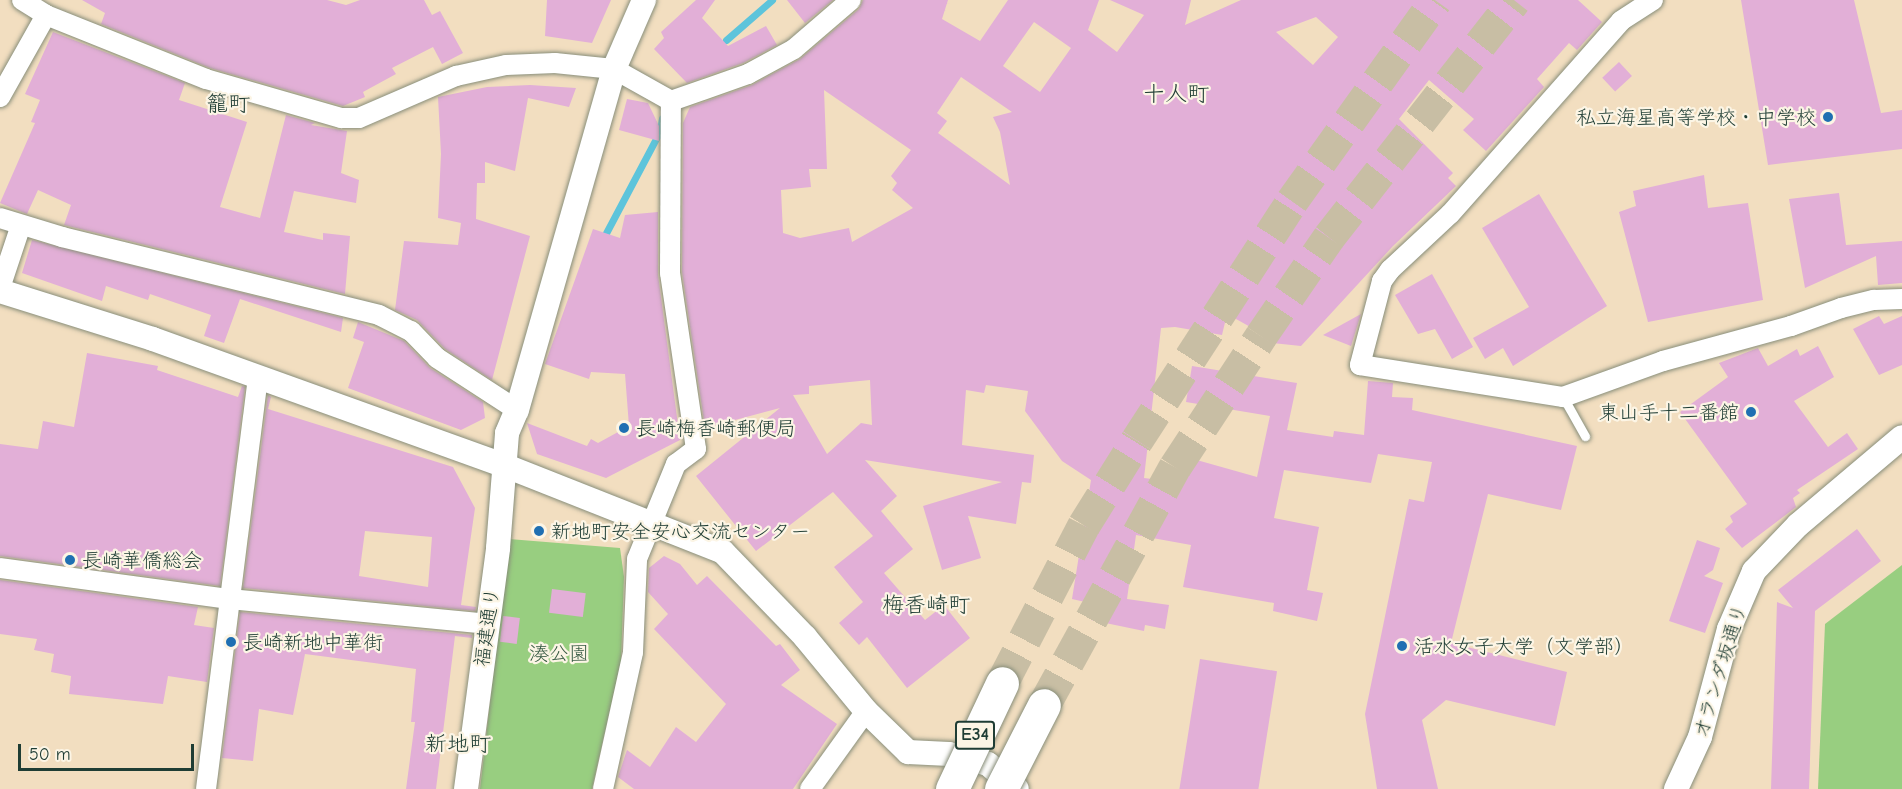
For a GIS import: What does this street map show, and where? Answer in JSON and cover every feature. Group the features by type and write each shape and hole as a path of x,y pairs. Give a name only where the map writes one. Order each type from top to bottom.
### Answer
{"highway":[{"name":"E34","path":"952,789 1002,683"},
{"name":"E34","path":"1001,789 1044,705"}],"street":[{"path":"22,0 46,15 206,79 341,118 359,118 456,76 506,65 555,63 614,69 671,101 748,74 794,49 851,0"},
{"name":"福建通り","path":"466,789 506,466 507,433 517,410 614,69 644,0"},
{"path":"1653,0 1621,21 1450,214 1390,270 1382,281 1360,365 1563,397 1663,361 1791,326 1840,308 1874,300 1902,299"},
{"path":"0,97 46,15"},
{"path":"603,789 633,652 637,559 650,522 676,464 696,449 670,273 671,101"},
{"path":"0,218 379,315 411,331 437,358 517,410"},
{"path":"21,225 0,289 258,377 506,466 723,552 798,629 866,711 908,752 950,754 988,764 1017,789"},
{"path":"206,789 258,377"},
{"name":"オランダ坂通り","path":"1676,789 1700,737 1729,629 1754,571 1798,525 1902,437"},
{"path":"0,568 229,599 487,624"},
{"path":"810,789 866,711"}],"lane":[{"path":"1563,397 1585,436"}],"green space":[{"name":"湊公園","path":"509,539 620,548 624,577 621,661 592,789 480,789"},
{"path":"1902,565 1902,789 1818,789 1825,624"}],"building":[{"path":"82,0 327,0 346,5 360,0 424,0 432,15 440,11 463,53 442,64 433,47 392,68 396,74 363,92 365,97 343,106 210,68 101,24 105,13"},
{"path":"547,0 611,0 592,43 545,36"},
{"path":"696,0 715,0 702,18 728,46 766,26 777,45 743,63 687,83 654,49 664,38 661,32"},
{"path":"787,0 833,0 805,23"},
{"path":"863,0 948,0 942,19 980,41 1008,0 1099,0 1088,30 1117,52 1144,15 1110,0 1191,0 1185,25 1241,0 1578,0 1602,22 1577,50 1569,43 1537,79 1544,87 1486,151 1463,130 1474,119 1429,80 1399,119 1453,173 1448,178 1456,186 1393,246 1301,346 1262,342 1263,334 1227,314 1222,335 1175,327 1161,328 1144,478 1175,482 1179,455 1257,477 1270,416 1186,402 1192,366 1297,383 1287,430 1333,437 1334,431 1364,435 1368,381 1393,383 1392,397 1413,398 1412,410 1577,446 1561,510 1488,494 1451,643 1567,672 1555,726 1446,700 1422,720 1438,789 1377,789 1365,714 1409,499 1424,502 1432,462 1378,454 1371,483 1284,470 1274,518 1319,527 1307,590 1323,593 1317,621 1273,611 1274,603 1183,587 1191,545 1136,535 1127,599 1169,605 1165,629 1145,625 1144,631 1091,620 1094,604 1072,599 1091,480 1062,461 1025,411 1028,391 986,385 984,393 966,390 962,445 1034,455 1031,483 1022,482 1016,524 968,516 981,558 942,570 923,506 1002,482 865,460 897,496 881,511 913,549 884,573 925,620 944,605 970,638 907,688 867,637 859,645 839,623 863,602 834,567 873,536 833,492 756,551 696,476 780,408 705,428 682,272 683,123 690,107 752,85 800,59 859,9","holes":["1316,17 1338,37 1313,65 1276,32","1034,22 1071,48 1040,92 1003,66","961,77 1012,112 993,117 1000,132 1010,185 938,133 947,121 937,113","824,90 911,150 891,176 897,183 892,190 913,208 852,242 849,228 800,238 783,233 781,190 811,187 809,169 827,169","870,380 872,425 861,423 827,454 793,395 809,394 809,386"]},
{"path":"1741,0 1854,0 1881,113 1902,110 1902,149 1768,165"},
{"path":"53,32 185,83 179,100 247,122 220,207 260,218 286,115 315,123 311,125 347,131 341,173 359,180 356,203 294,191 284,232 323,240 323,233 350,236 345,294 64,225 71,205 38,190 27,214 0,203 35,123 31,122 40,100 25,94"},
{"path":"1619,62 1632,76 1615,92 1602,78"},
{"path":"530,85 576,88 569,107 528,98 515,171 485,162 485,183 477,183 476,219 530,236 492,380 445,349 417,320 395,310 404,241 458,245 461,223 438,218 441,154 438,97 487,87"},
{"path":"627,99 648,103 659,126 659,141 619,130"},
{"path":"1704,175 1708,208 1748,203 1763,300 1648,322 1619,212 1636,206 1633,191"},
{"path":"1839,193 1846,245 1902,241 1902,283 1878,285 1876,256 1805,288 1789,199"},
{"path":"1539,194 1607,306 1513,366 1503,348 1485,359 1473,338 1529,307 1482,228"},
{"path":"658,212 658,275 680,440 606,478 537,454 527,423 587,446 591,439 598,443 629,426 625,374 591,372 589,379 545,364 593,229 620,238 625,215"},
{"path":"32,240 343,318 341,332 240,299 224,343 204,336 211,315 150,294 148,300 106,286 102,301 22,273"},
{"path":"1432,274 1473,347 1452,359 1435,329 1418,334 1395,295"},
{"path":"1361,314 1351,346 1323,335"},
{"path":"1879,316 1884,324 1902,316 1902,365 1879,375 1853,329"},
{"path":"358,322 404,341 430,368 483,402 485,418 461,430 348,388 364,342 353,338"},
{"path":"1818,346 1834,377 1794,401 1828,447 1847,433 1858,449 1797,490 1800,493 1793,498 1796,507 1742,548 1725,529 1733,522 1730,516 1747,504 1680,412 1728,377 1719,363 1758,348 1768,366 1797,349 1800,356"},
{"path":"87,353 158,366 157,370 238,397 242,386 245,387 220,586 0,556 0,444 38,449 43,421 74,427"},
{"path":"268,395 271,397 268,409 453,467 475,508 461,605 476,607 475,611 243,588","holes":["365,531 432,537 428,587 359,576"]},
{"path":"1857,529 1881,561 1815,611 1809,789 1771,789 1777,602 1793,608 1778,590"},
{"path":"1697,540 1720,548 1713,570 1704,576 1723,583 1705,633 1669,621"},
{"path":"664,556 680,564 697,585 707,576 776,646 780,644 800,670 781,685 837,724 793,789 634,789 618,777 627,750 650,767 676,727 696,742 726,704 654,629 668,614 648,592 649,568"},
{"path":"0,580 198,607 194,625 214,628 207,682 168,676 163,704 69,694 71,676 51,672 54,654 34,650 37,639 0,634"},
{"path":"552,589 586,593 583,617 549,613"},
{"path":"240,612 472,635 472,638 455,636 436,789 406,789 415,722 411,722 416,669 305,654 293,715 259,709 253,761 222,758"},
{"path":"503,616 520,618 517,644 500,642"},
{"path":"1200,659 1277,671 1258,789 1179,789"}],"waterway":[{"path":"726,40 772,0"},
{"path":"606,233 660,131 662,118"}],"tunnel":[{"path":"1002,683 1084,525 1137,440 1292,201 1436,0"},
{"path":"1044,705 1175,467 1261,336 1329,237 1515,0"}],"place":[{"name":"私立海星高等学校・中学校","path":"1828,117"},
{"name":"東山手十二番館","path":"1751,412"},
{"name":"長崎梅香崎郵便局","path":"624,428"},
{"name":"新地町安全安心交流センター","path":"539,531"},
{"name":"長崎華僑総会","path":"70,560"},
{"name":"長崎新地中華街","path":"231,642"},
{"name":"活水女子大学（文学部）","path":"1402,646"}],"district":[{"name":"十人町","path":"1176,95"},
{"name":"籠町","path":"228,105"},
{"name":"梅香崎町","path":"926,606"},
{"name":"新地町","path":"458,745"}]}
